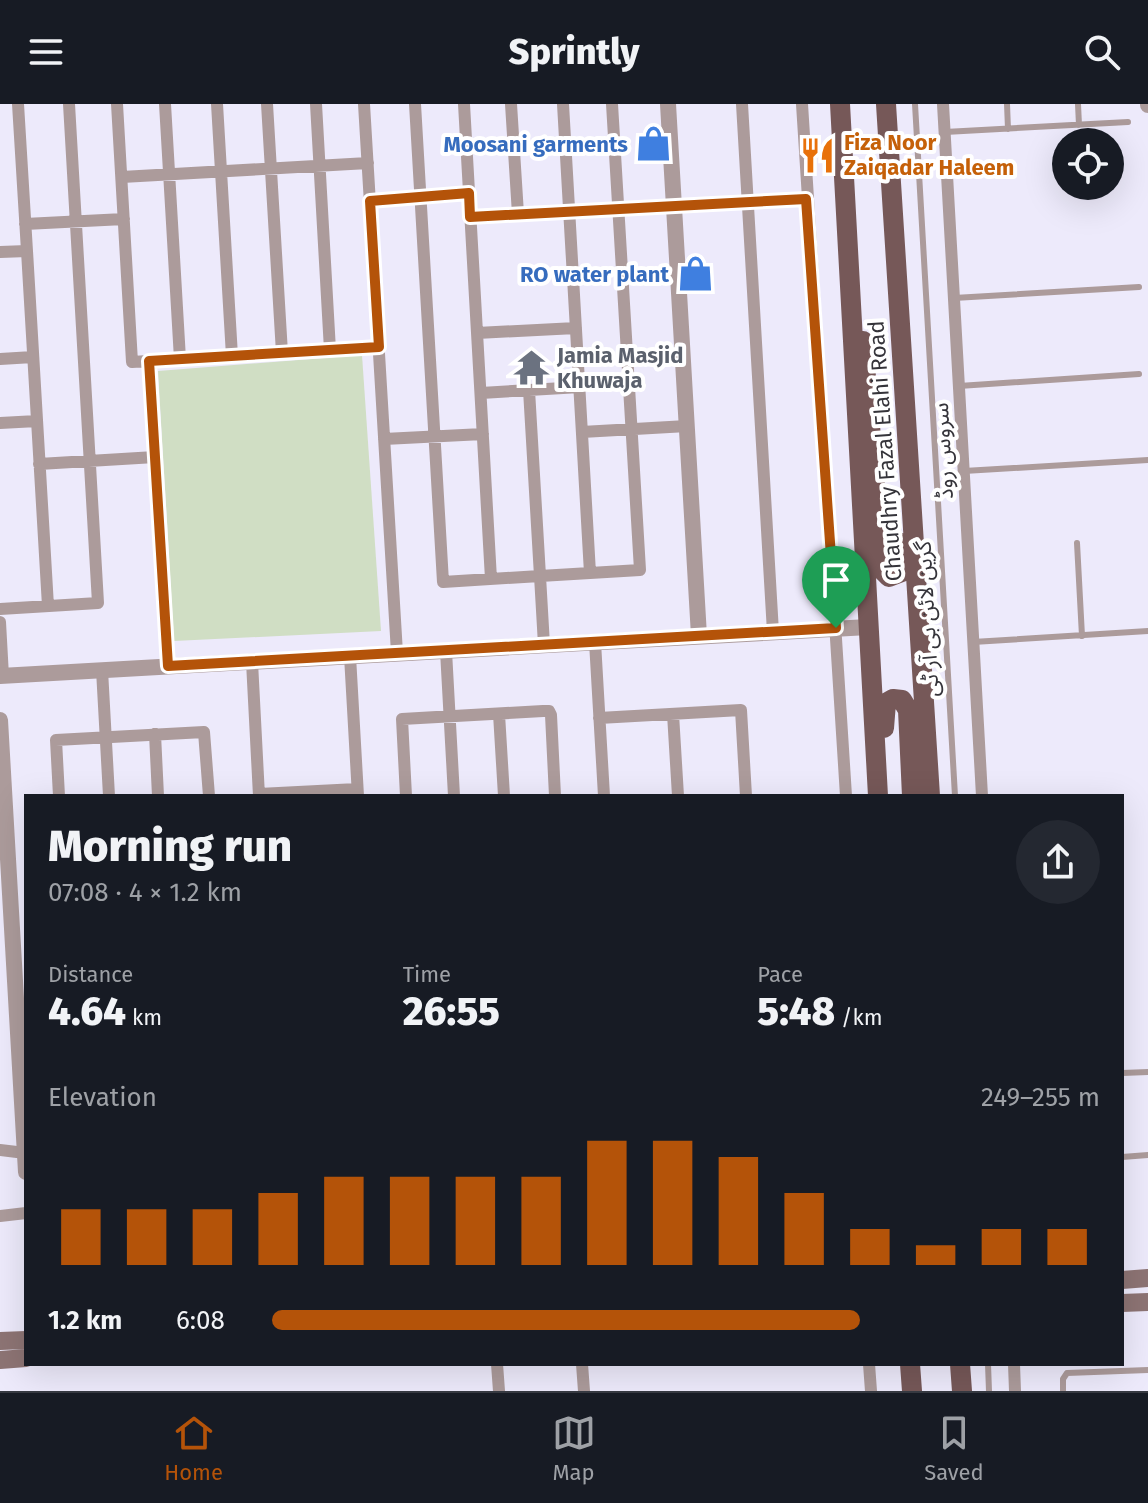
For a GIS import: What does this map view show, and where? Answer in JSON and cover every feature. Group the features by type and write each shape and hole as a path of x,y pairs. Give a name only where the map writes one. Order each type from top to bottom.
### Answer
{"main road":[{"name":"Chaudhry Fazal Elahi Road","path":"840,104 878,794"},
{"name":"Chaudhry Fazal Elahi Road","path":"886,104 930,794"},
{"path":"849,281 867,359 882,570 893,577 903,568 892,349 899,296"},
{"path":"887,794 883,711 889,700 897,698 905,702 908,710 912,794"},
{"path":"1124,1280 1148,1278"},
{"path":"1124,1303 1148,1302"},
{"path":"0,1341 24,1340"},
{"path":"0,1360 24,1358"},
{"path":"910,1366 912,1391"},
{"path":"960,1366 962,1391"}],"street":[{"path":"18,104 48,606"},
{"path":"0,609 98,603 69,104"},
{"path":"117,104 132,362 379,347"},
{"path":"165,104 180,359"},
{"path":"217,104 232,356"},
{"path":"267,104 282,353"},
{"path":"316,104 330,350"},
{"path":"364,104 397,653"},
{"path":"415,104 443,582 640,570 612,104"},
{"path":"464,104 491,579"},
{"path":"511,104 518,214"},
{"path":"563,104 590,573"},
{"path":"668,104 699,636"},
{"path":"742,104 773,632"},
{"path":"802,104 846,794"},
{"name":"سروس روڈ","path":"943,104 982,794"},
{"path":"122,177 368,163"},
{"path":"370,201 469,193"},
{"path":"470,217 806,199"},
{"path":"25,224 124,219"},
{"path":"0,252 27,251"},
{"path":"477,333 576,328"},
{"path":"0,359 33,357"},
{"path":"149,361 168,666"},
{"path":"481,393 580,387"},
{"path":"529,390 544,645"},
{"path":"0,423 37,421"},
{"path":"582,432 687,426"},
{"path":"384,439 483,434"},
{"path":"39,464 155,457"},
{"path":"0,622 2,676 868,627"},
{"path":"595,642 604,794"},
{"path":"446,651 454,794"},
{"path":"308,794 358,793 350,656"},
{"path":"252,662 259,794"},
{"path":"102,670 109,794"},
{"path":"599,718 741,710 746,794"},
{"path":"406,794 402,719 549,711 555,794"},
{"path":"499,714 504,794"},
{"path":"673,714 678,794"},
{"path":"0,720 18,912 24,1093"},
{"path":"59,794 56,740 204,732 209,794"},
{"path":"155,734 158,794"},
{"path":"0,1150 24,1153"},
{"path":"0,1216 24,1213"},
{"path":"497,1366 499,1391"},
{"path":"582,1366 584,1391"},
{"path":"869,1366 871,1391"},
{"path":"1014,1366 1015,1391"}],"lane":[{"name":"گرین لائن بی آر ٹی","path":"915,104 955,794"},
{"path":"1007,104 1008,129"},
{"path":"1078,104 1079,125"},
{"path":"945,132 1128,122"},
{"path":"954,298 1139,287"},
{"path":"959,386 1139,374"},
{"path":"964,471 1148,460"},
{"path":"1077,543 1082,636"},
{"path":"973,642 1148,631"},
{"path":"1124,1073 1148,1072"},
{"path":"1124,1157 1148,1155"},
{"path":"988,1366 989,1391"},
{"path":"1063,1391 1063,1379 1067,1373 1148,1370"}],"green space":[{"path":"362,355 381,631 174,641 158,371"}],"place":[{"name":"Moosani garments","path":"654,144"},
{"name":"Fiza Noor Zaiqadar Haleem","path":"818,155"},
{"name":"RO water plant","path":"695,274"},
{"name":"Jamia Masjid Khuwaja","path":"531,368"}],"route":[{"path":"469,193 470,217 806,199 836,628 168,666 149,361 379,347 370,201 469,193"}]}
